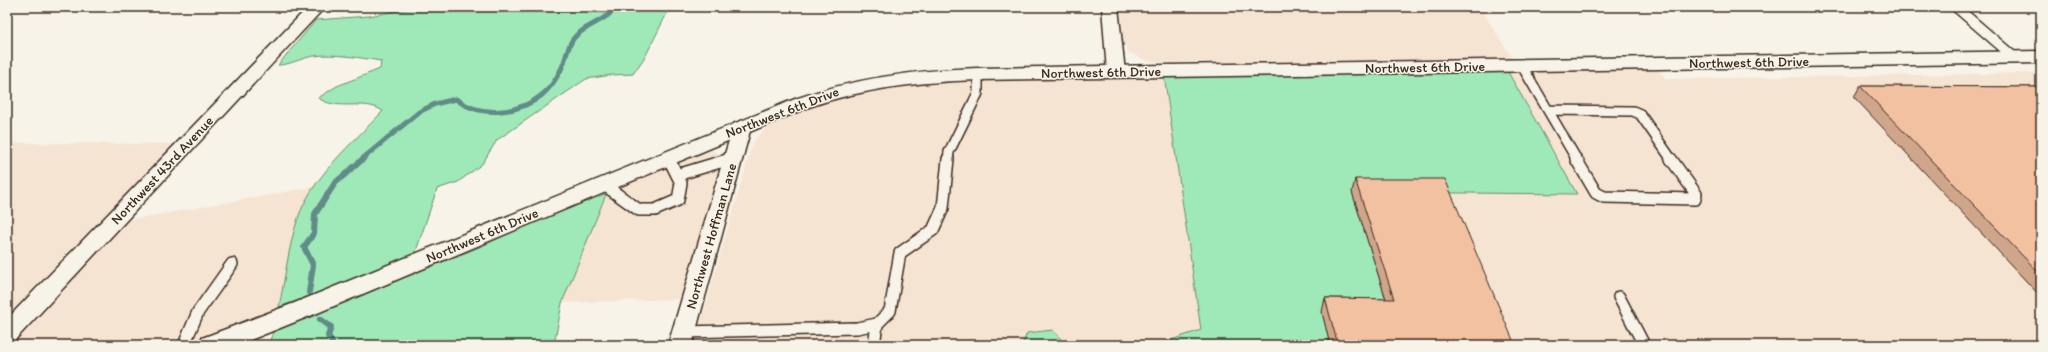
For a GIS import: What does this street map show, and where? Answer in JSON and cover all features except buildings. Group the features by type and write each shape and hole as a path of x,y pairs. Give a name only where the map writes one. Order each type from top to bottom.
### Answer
{"main road":[{"name":"Northwest 6th Drive","path":"212,345 320,303 742,126 827,94 868,83 893,79 978,74 2041,57"}],"street":[{"name":"Northwest 43rd Avenue","path":"7,334 317,7"},
{"path":"1110,7 1116,72"},
{"name":"Northwest Hoffman Lane","path":"681,338 742,126"}],"lane":[{"path":"1956,7 2015,58"},
{"path":"1522,66 1596,193 1604,197 1695,199 1696,194 1640,114 1633,111 1548,110"},
{"path":"681,338 858,328 877,324 890,311 900,253 933,230 943,208 949,152 978,93 978,74"},
{"path":"603,184 639,210 655,210 678,200 681,183 668,157"},
{"path":"677,175 734,158"},
{"path":"184,345 187,332 200,308 232,264"},
{"path":"1619,296 1644,345"},
{"path":"874,345 877,324"}],"shaded area":[{"path":"1120,7 1480,7 1512,58 1170,63 1147,61 1128,52 1123,39"},
{"path":"1658,69 1666,79 2041,73 2041,345 1330,345 1322,312 1390,313 1352,192 1577,194 1508,72"},
{"path":"1164,75 1201,330 1156,345 1066,345 1053,330 1027,333 1022,345 694,345 753,142 769,124 797,111 850,93 897,83 950,79"},
{"path":"7,143 187,144 112,223 335,183 306,308 211,345 7,345"},
{"path":"713,151 721,155 721,175 683,299 562,303 609,187 696,154"}],"green space":[{"path":"418,7 670,7 646,55 633,74 612,75 586,79 497,140 482,164 458,182 437,189 415,254 336,287 279,307 291,242 303,205 322,176 383,111 367,105 334,104 318,98 337,86 380,69 381,61 348,56 322,55 278,65 316,20 369,16"},
{"path":"1508,72 1577,194 1352,192 1390,313 1322,312 1330,345 1156,345 1201,330 1164,75"},
{"path":"609,187 562,303 554,345 268,345 274,330 482,246"},
{"path":"1053,330 1066,345 1022,345 1027,333"}],"waterway":[{"path":"361,160 419,112 435,104 456,99 476,109 499,111 511,110 533,101 545,93 556,79 573,39 583,30 607,16 617,7"},
{"path":"309,292 313,265 304,247 314,233 315,214 335,183 363,159"},
{"path":"320,319 331,327 328,336 332,342 331,345"}]}
